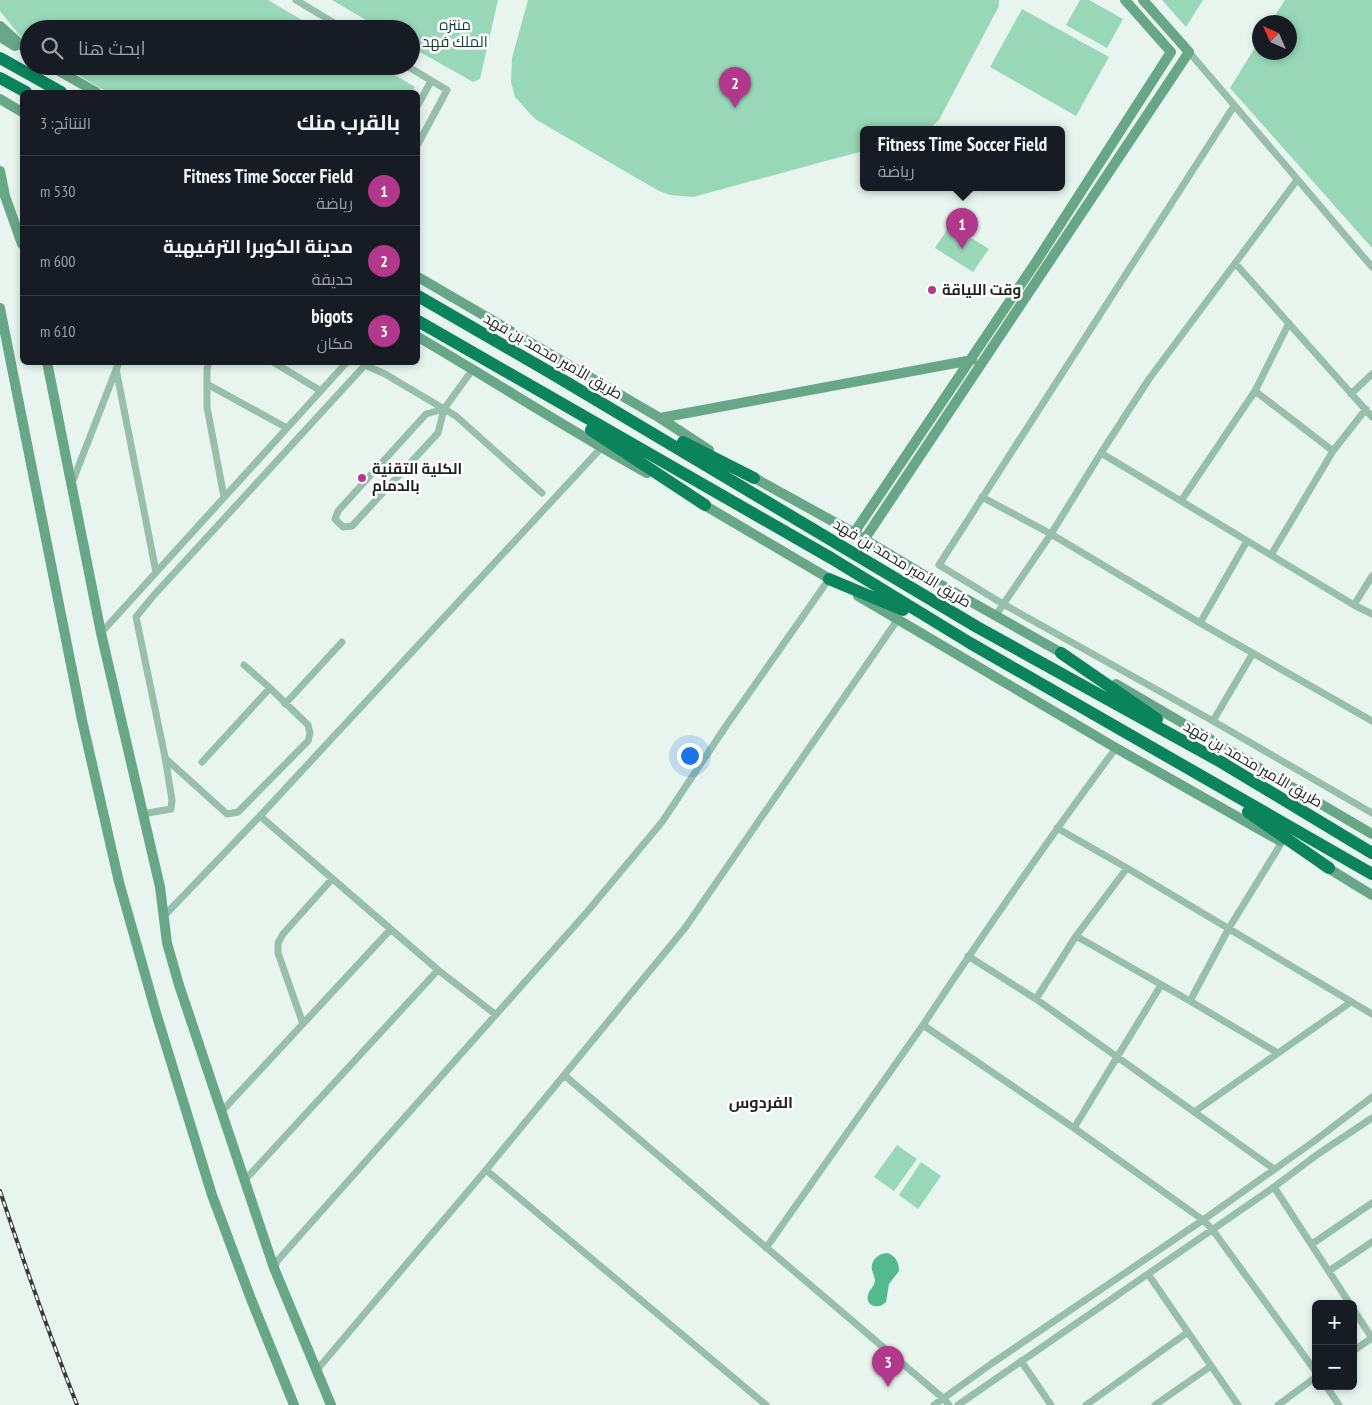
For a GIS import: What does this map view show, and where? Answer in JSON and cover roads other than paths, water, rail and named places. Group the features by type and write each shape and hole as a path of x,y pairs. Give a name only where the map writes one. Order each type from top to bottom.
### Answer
{"highway":[{"path":"0,58 20,69"},
{"path":"30,75 57,90"},
{"path":"0,78 22,90"},
{"name":"طريق الأمير محمد بن فهد","path":"420,297 977,627 1221,762 1372,853"},
{"path":"420,322 832,558 970,643 1372,874"},
{"path":"500,368 704,505"},
{"path":"551,373 628,415 754,478"},
{"path":"829,579 893,605 970,643"},
{"path":"1062,653 1221,762"},
{"path":"1135,738 1329,868"}],"street":[{"path":"296,0 329,20"},
{"path":"1125,0 1171,52 1189,52"},
{"path":"1143,0 1372,267"},
{"path":"0,26 20,45"},
{"path":"0,37 20,48"},
{"path":"854,533 1036,262 1171,52"},
{"path":"864,540 1189,52"},
{"path":"420,74 447,90 420,140"},
{"path":"66,75 92,90"},
{"path":"420,101 431,81"},
{"path":"0,99 20,111"},
{"path":"1234,106 939,565 1003,604 1213,721 1372,813"},
{"path":"0,171 5,196 20,238"},
{"path":"996,615 1149,379 1297,180"},
{"path":"1235,263 1372,417"},
{"path":"420,279 660,418 754,478 854,533 1372,834"},
{"path":"0,308 82,720 119,882 156,1013 212,1195 294,1405"},
{"path":"1181,501 1255,391 1289,324"},
{"path":"420,338 601,448 704,505 1116,748 1329,868 1372,895"},
{"path":"660,418 970,360 983,360"},
{"path":"48,365 101,633 160,888 167,943 179,985 274,1268 331,1405"},
{"path":"208,365 207,408 224,497"},
{"path":"278,365 321,391"},
{"path":"101,633 344,365"},
{"path":"142,814 171,809 172,800 136,617 365,365 385,374 456,416 542,493"},
{"path":"71,486 118,366"},
{"path":"118,366 156,572"},
{"path":"444,410 426,414 338,511 335,519 342,527 352,526 438,433 444,410 473,369"},
{"path":"1351,394 1372,374"},
{"path":"207,384 287,428"},
{"path":"1255,391 1333,451"},
{"path":"1271,555 1333,451 1366,410"},
{"path":"164,916 260,816 601,448"},
{"path":"1101,453 1372,614"},
{"path":"982,497 1050,534 1372,722"},
{"path":"1200,623 1247,541"},
{"path":"1354,605 1372,576"},
{"path":"274,1268 278,1260 587,912 662,822 726,726 829,579"},
{"path":"316,1371 486,1170 685,928 898,619"},
{"path":"285,704 342,642"},
{"path":"1213,721 1253,653"},
{"path":"165,758 227,814 238,812 308,741 310,733 308,726 244,665"},
{"path":"202,762 270,688"},
{"path":"766,1248 923,1025 968,956 1057,828 1116,748"},
{"path":"260,816 390,930 495,1014"},
{"path":"1057,828 1372,1014"},
{"path":"1190,1001 1229,928 1282,842"},
{"path":"1036,999 1076,936 1127,868"},
{"path":"303,1024 278,953 278,943 283,934 332,879"},
{"path":"222,1111 390,930"},
{"path":"1076,936 1278,1053"},
{"path":"968,956 1036,999 1274,1168"},
{"path":"244,1181 438,970"},
{"path":"1074,1128 1161,985"},
{"path":"1194,1112 1351,1002"},
{"path":"923,1025 1074,1128 1203,1220 1212,1229 1312,1366"},
{"path":"564,1075 949,1405"},
{"path":"934,1405 1203,1220 1313,1142 1372,1096"},
{"path":"958,1405 1274,1187 1318,1154 1370,1123"},
{"path":"486,1170 766,1405"},
{"path":"1274,1187 1347,1300"},
{"path":"1312,1244 1372,1203"},
{"path":"1329,1271 1372,1242"},
{"path":"1148,1274 1238,1405"},
{"path":"1357,1315 1372,1338 1357,1348"},
{"path":"1086,1405 1188,1332"},
{"path":"1021,1361 1051,1405"},
{"path":"1156,1405 1211,1366"},
{"path":"1278,1405 1312,1380"},
{"path":"1329,1390 1339,1405"}],"railway":[{"path":"0,1191 77,1405"}],"place":[{"name":"مدينة الكوبرا الترفيهية","path":"735,108"},
{"name":"Fitness Time Soccer Field","path":"962,249"},
{"name":"وقت اللياقة","path":"932,290"},
{"name":"الكلية التقنية بالدمام","path":"362,478"},
{"name":"bigots","path":"888,1387"}],"district":[{"name":"الفردوس","path":"761,1102"}],"park label":[{"name":"منتزه الملك فهد","path":"455,34"}]}
